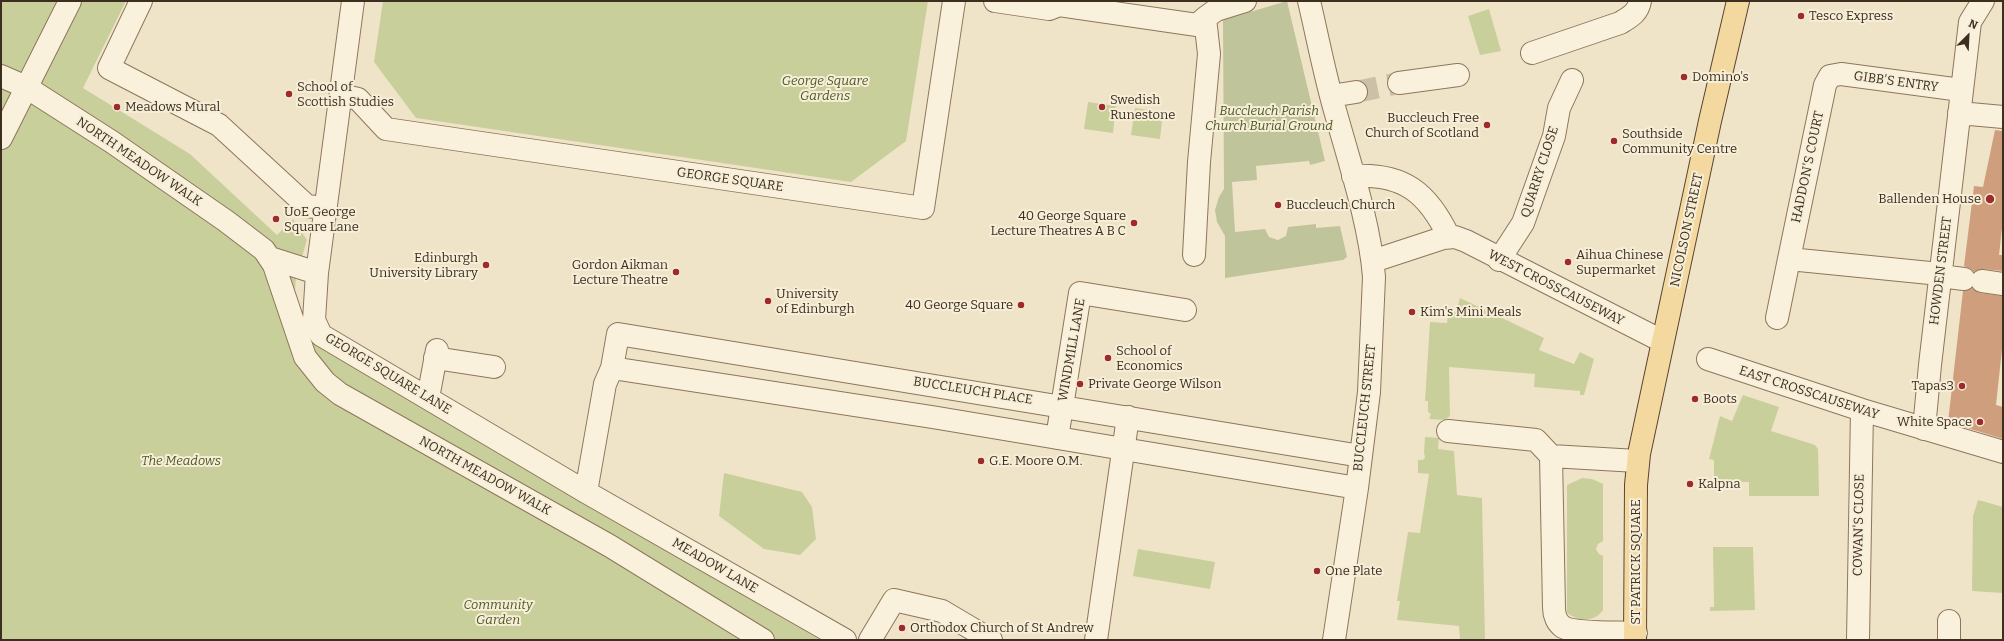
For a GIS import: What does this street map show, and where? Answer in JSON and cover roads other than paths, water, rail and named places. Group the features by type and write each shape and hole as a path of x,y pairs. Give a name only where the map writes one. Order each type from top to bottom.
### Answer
{"main road":[{"name":"NICOLSON STREET","path":"1638,457 1710,121 1738,1"},
{"name":"ST PATRICK SQUARE","path":"1636,636 1636,485 1638,457"}],"street":[{"path":"1,138 70,1"},
{"path":"141,1 109,68 219,125 307,206 324,208 341,96 353,1"},
{"name":"GEORGE SQUARE","path":"341,96 358,100 386,129 923,208 954,1"},
{"path":"995,1 1049,9 1060,5 1197,25 1211,14 1245,1"},
{"name":"BUCCLEUCH STREET","path":"1309,1 1331,96 1353,176 1373,261 1374,277 1371,352 1361,456 1334,640"},
{"path":"1532,53 1620,23 1631,17 1638,8 1640,1"},
{"name":"HOWDEN STREET","path":"1924,429 1940,275 1970,22 1983,1"},
{"path":"1194,255 1199,162 1209,54 1211,14"},
{"name":"GIBB'S ENTRY","path":"1830,76 1841,74 1961,90"},
{"path":"1399,83 1458,75"},
{"name":"NORTH MEADOW WALK","path":"1,76 26,87 112,142 226,221 270,258 316,273"},
{"name":"HADDON'S COURT","path":"1777,318 1825,85 1830,76"},
{"name":"QUARRY CLOSE","path":"1499,260 1523,223 1554,136 1559,108 1572,80"},
{"path":"1331,96 1356,92"},
{"path":"1959,113 2003,117"},
{"path":"1353,176 1378,175 1404,184 1432,208 1450,237 1373,261"},
{"name":"GEORGE SQUARE LANE","path":"324,208 316,273 314,320 321,335 586,492"},
{"name":"WEST CROSSCAUSEWAY","path":"1450,237 1466,242 1662,341"},
{"name":"NORTH MEADOW WALK","path":"270,258 305,357 324,382 340,394 610,546 764,640"},
{"path":"1789,259 1983,281"},
{"name":"WINDMILL LANE","path":"1057,438 1080,293 1184,310"},
{"name":"BUCCLEUCH PLACE","path":"586,492 605,384 612,368 618,334 1361,456"},
{"path":"428,398 436,354 494,367"},
{"name":"EAST CROSSCAUSEWAY","path":"1708,359 1862,410 2003,452"},
{"path":"612,368 1057,438 1357,488"},
{"name":"COWAN'S CLOSE","path":"1858,640 1862,410"},
{"path":"1096,640 1128,417"},
{"path":"1448,432 1536,440 1551,456 1638,457"},
{"name":"ST PATRICK SQUARE","path":"1551,456 1554,608 1556,618 1563,627 1574,630 1636,636"},
{"name":"MEADOW LANE","path":"586,492 845,640"},
{"path":"870,640 894,600 942,610 991,640"}],"tunnel":[{"path":"1356,92 1399,83"}],"place":[{"name":"Tesco Express","path":"1801,16"},
{"name":"Domino's","path":"1684,77"},
{"name":"School of Scottish Studies","path":"289,94"},
{"name":"Meadows Mural","path":"117,107"},
{"name":"Swedish Runestone","path":"1102,107"},
{"name":"Buccleuch Free Church of Scotland","path":"1487,125"},
{"name":"Southside Community Centre","path":"1614,141"},
{"name":"Ballenden House","path":"1990,199"},
{"name":"Buccleuch Church","path":"1278,205"},
{"name":"UoE George Square Lane","path":"276,219"},
{"name":"40 George Square Lecture Theatres A B C","path":"1134,223"},
{"name":"Aihua Chinese Supermarket","path":"1568,262"},
{"name":"Edinburgh University Library","path":"486,265"},
{"name":"Gordon Aikman Lecture Theatre","path":"676,272"},
{"name":"University of Edinburgh","path":"768,301"},
{"name":"40 George Square","path":"1021,305"},
{"name":"Kim's Mini Meals","path":"1412,312"},
{"name":"School of Economics","path":"1108,358"},
{"name":"Private George Wilson","path":"1080,384"},
{"name":"Tapas3","path":"1962,386"},
{"name":"Boots","path":"1695,399"},
{"name":"White Space","path":"1980,422"},
{"name":"G.E. Moore O.M.","path":"981,461"},
{"name":"Kalpna","path":"1690,484"},
{"name":"One Plate","path":"1317,571"},
{"name":"Orthodox Church of St Andrew","path":"902,628"}],"park label":[{"name":"George Square Gardens","path":"825,88"},
{"name":"Buccleuch Parish Church Burial Ground","path":"1269,118"},
{"name":"The Meadows","path":"181,461"},
{"name":"Community Garden","path":"498,612"}]}
